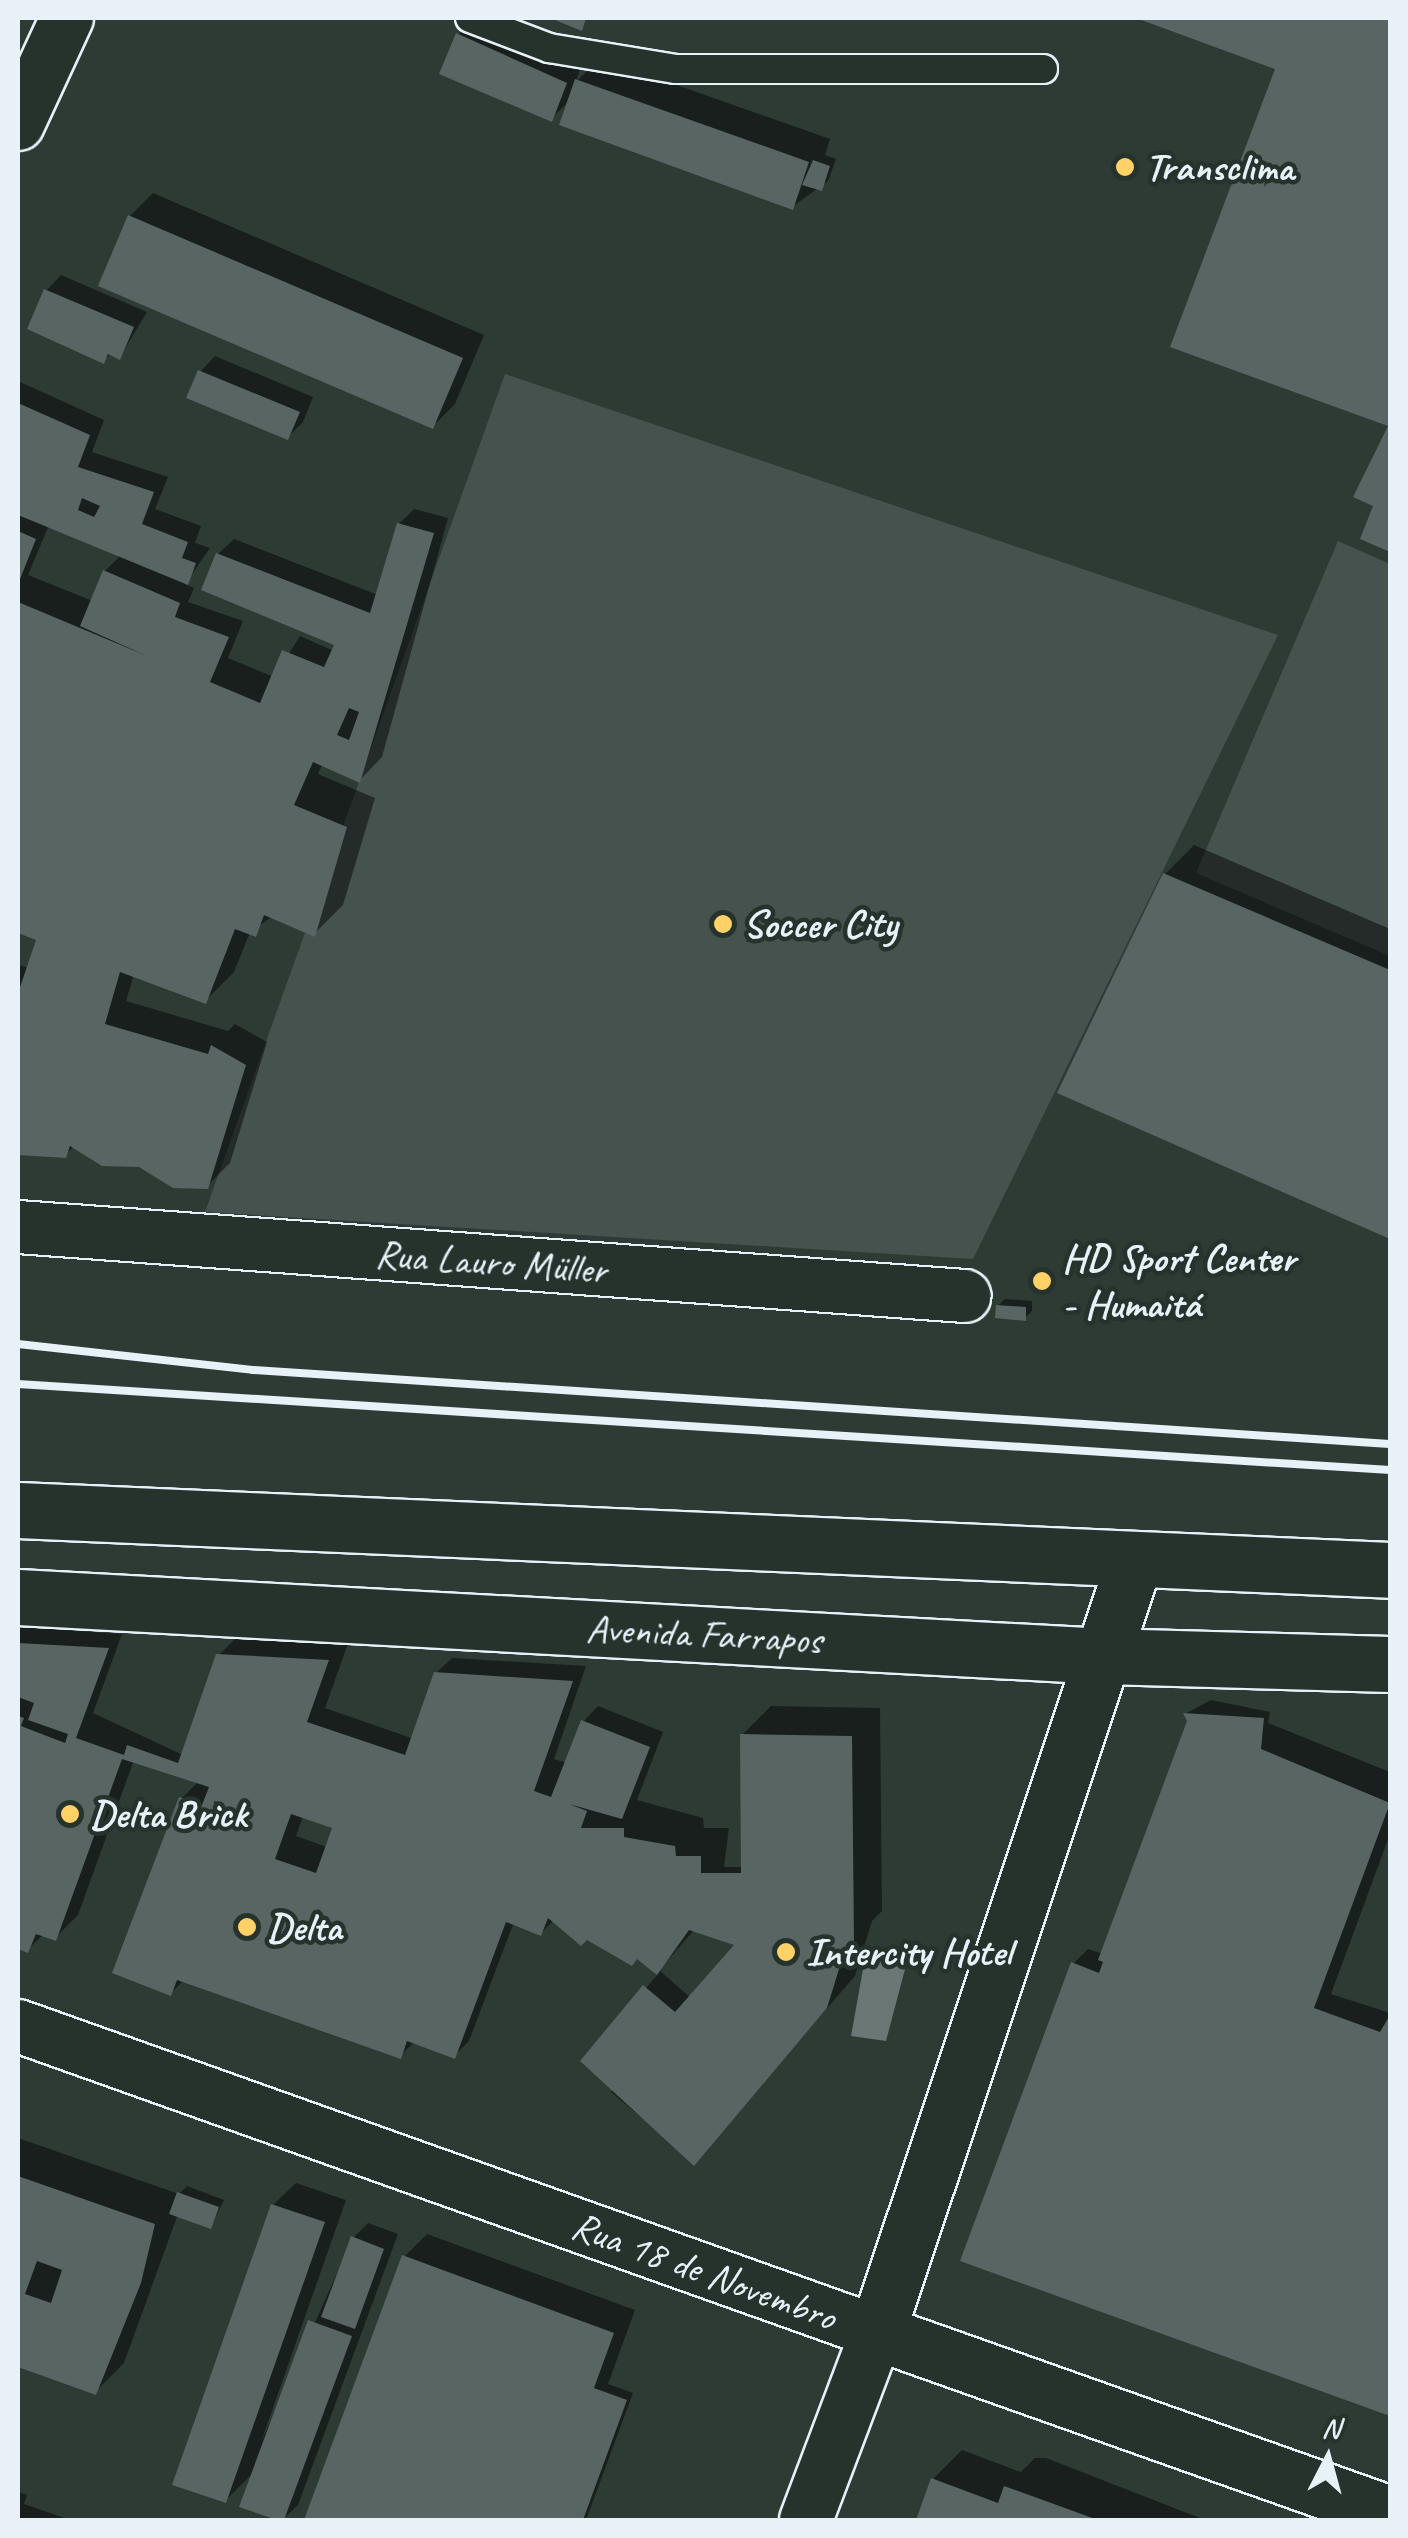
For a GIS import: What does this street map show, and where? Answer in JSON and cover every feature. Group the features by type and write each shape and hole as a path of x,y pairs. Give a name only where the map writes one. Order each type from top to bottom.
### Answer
{"main road":[{"path":"18,1510 1134,1562 1390,1570"},
{"path":"877,2332 1134,1562"},
{"name":"Avenida Farrapos","path":"18,1598 1104,1656 1390,1664"},
{"name":"Rua 18 de Novembro","path":"877,2332 1390,2514"}],"street":[{"path":"18,124 68,18"},
{"name":"Rua Lauro Müller","path":"18,1227 964,1296"},
{"name":"Rua 18 de Novembro","path":"18,2026 877,2332"},
{"path":"806,2520 877,2332"}],"lane":[{"path":"470,18 549,48 676,69 1043,68"}],"shaded area":[{"name":"Soccer City","path":"505,374 1278,635 973,1259 205,1212"},
{"path":"1338,541 1390,564 1390,956 1196,873"},
{"path":"867,1947 909,1954 886,2041 851,2036"}],"building":[{"path":"550,18 586,18 582,31"},
{"path":"1136,18 1390,18 1390,552 1360,539 1373,506 1353,497 1388,426 1170,347 1275,69"},
{"path":"456,33 567,83 552,122 439,74"},
{"path":"575,79 809,162 793,210 559,125"},
{"path":"813,160 830,166 822,191 802,185"},
{"path":"128,215 463,358 433,429 98,286"},
{"path":"44,289 134,327 120,360 108,354 104,364 27,329"},
{"path":"198,370 300,412 288,440 186,398"},
{"path":"18,403 90,435 78,467 154,492 142,524 188,542 182,558 196,563 188,585 18,515","holes":["82,498 100,506 94,517 78,510"]},
{"path":"397,523 434,533 360,783 313,762 294,805 347,827 315,937 264,915 256,937 235,929 206,1004 120,972 105,1024 208,1054 211,1045 246,1065 208,1189 173,1188 139,1167 102,1166 70,1146 66,1158 18,1155 18,993 36,940 18,933 18,602 147,656 80,626 103,570 180,603 175,617 229,637 210,682 260,703 282,650 324,667 334,645 201,590 216,553 370,613","holes":["349,708 359,712 349,740 337,735"]},
{"path":"18,531 36,539 18,584"},
{"path":"1163,873 1390,970 1390,1239 1057,1093"},
{"path":"996,1305 1026,1307 1026,1321 995,1318"},
{"path":"18,1643 109,1648 76,1738 124,1755 127,1745 178,1763 216,1654 329,1660 307,1722 405,1755 434,1672 573,1681 534,1791 551,1797 581,1720 650,1747 622,1819 569,1804 587,1811 581,1828 624,1828 624,1837 675,1846 676,1856 701,1856 701,1873 741,1873 740,1734 852,1736 854,1943 847,1943 827,2008 694,2166 580,2061 643,1985 675,2012 734,1945 689,1930 657,1975 637,1959 632,1966 587,1940 581,1946 548,1918 541,1936 506,1922 455,2059 407,2041 401,2059 177,1980 171,1996 112,1973 179,1797 202,1805 209,1787 122,1759 56,1941 36,1934 28,1953 18,1949 18,1716 24,1718 21,1726 65,1743 68,1734 28,1720 34,1703 18,1697","holes":["291,1814 332,1828 316,1873 275,1859"]},
{"path":"1183,1713 1264,1718 1261,1749 1390,1803 1314,2008 1380,2032 1390,2015 1390,2416 960,2261 1071,1962 1099,1973 1103,1962 1098,1960 1187,1721"},
{"path":"18,2176 155,2224 141,2283 96,2395 18,2367","holes":["37,2261 62,2270 51,2303 25,2294"]},
{"path":"177,2192 219,2207 211,2229 169,2214"},
{"path":"271,2204 325,2222 226,2503 172,2485"},
{"path":"351,2236 384,2249 355,2329 321,2317"},
{"path":"402,2255 614,2333 594,2388 627,2400 583,2520 304,2520"},
{"path":"308,2320 352,2336 284,2520 277,2520 239,2507"},
{"path":"931,2478 998,2503 1004,2486 1098,2520 916,2520"}],"railway":[{"path":"18,1344 253,1370 1390,1444"},
{"path":"18,1384 1390,1470"}],"place":[{"name":"Transclima","path":"1125,167"},
{"name":"Soccer City","path":"723,924"},
{"name":"HD Sport Center - Humaitá","path":"1042,1281"},
{"name":"Delta Brick","path":"70,1814"},
{"name":"Delta","path":"247,1927"},
{"name":"Intercity Hotel","path":"786,1952"}]}
